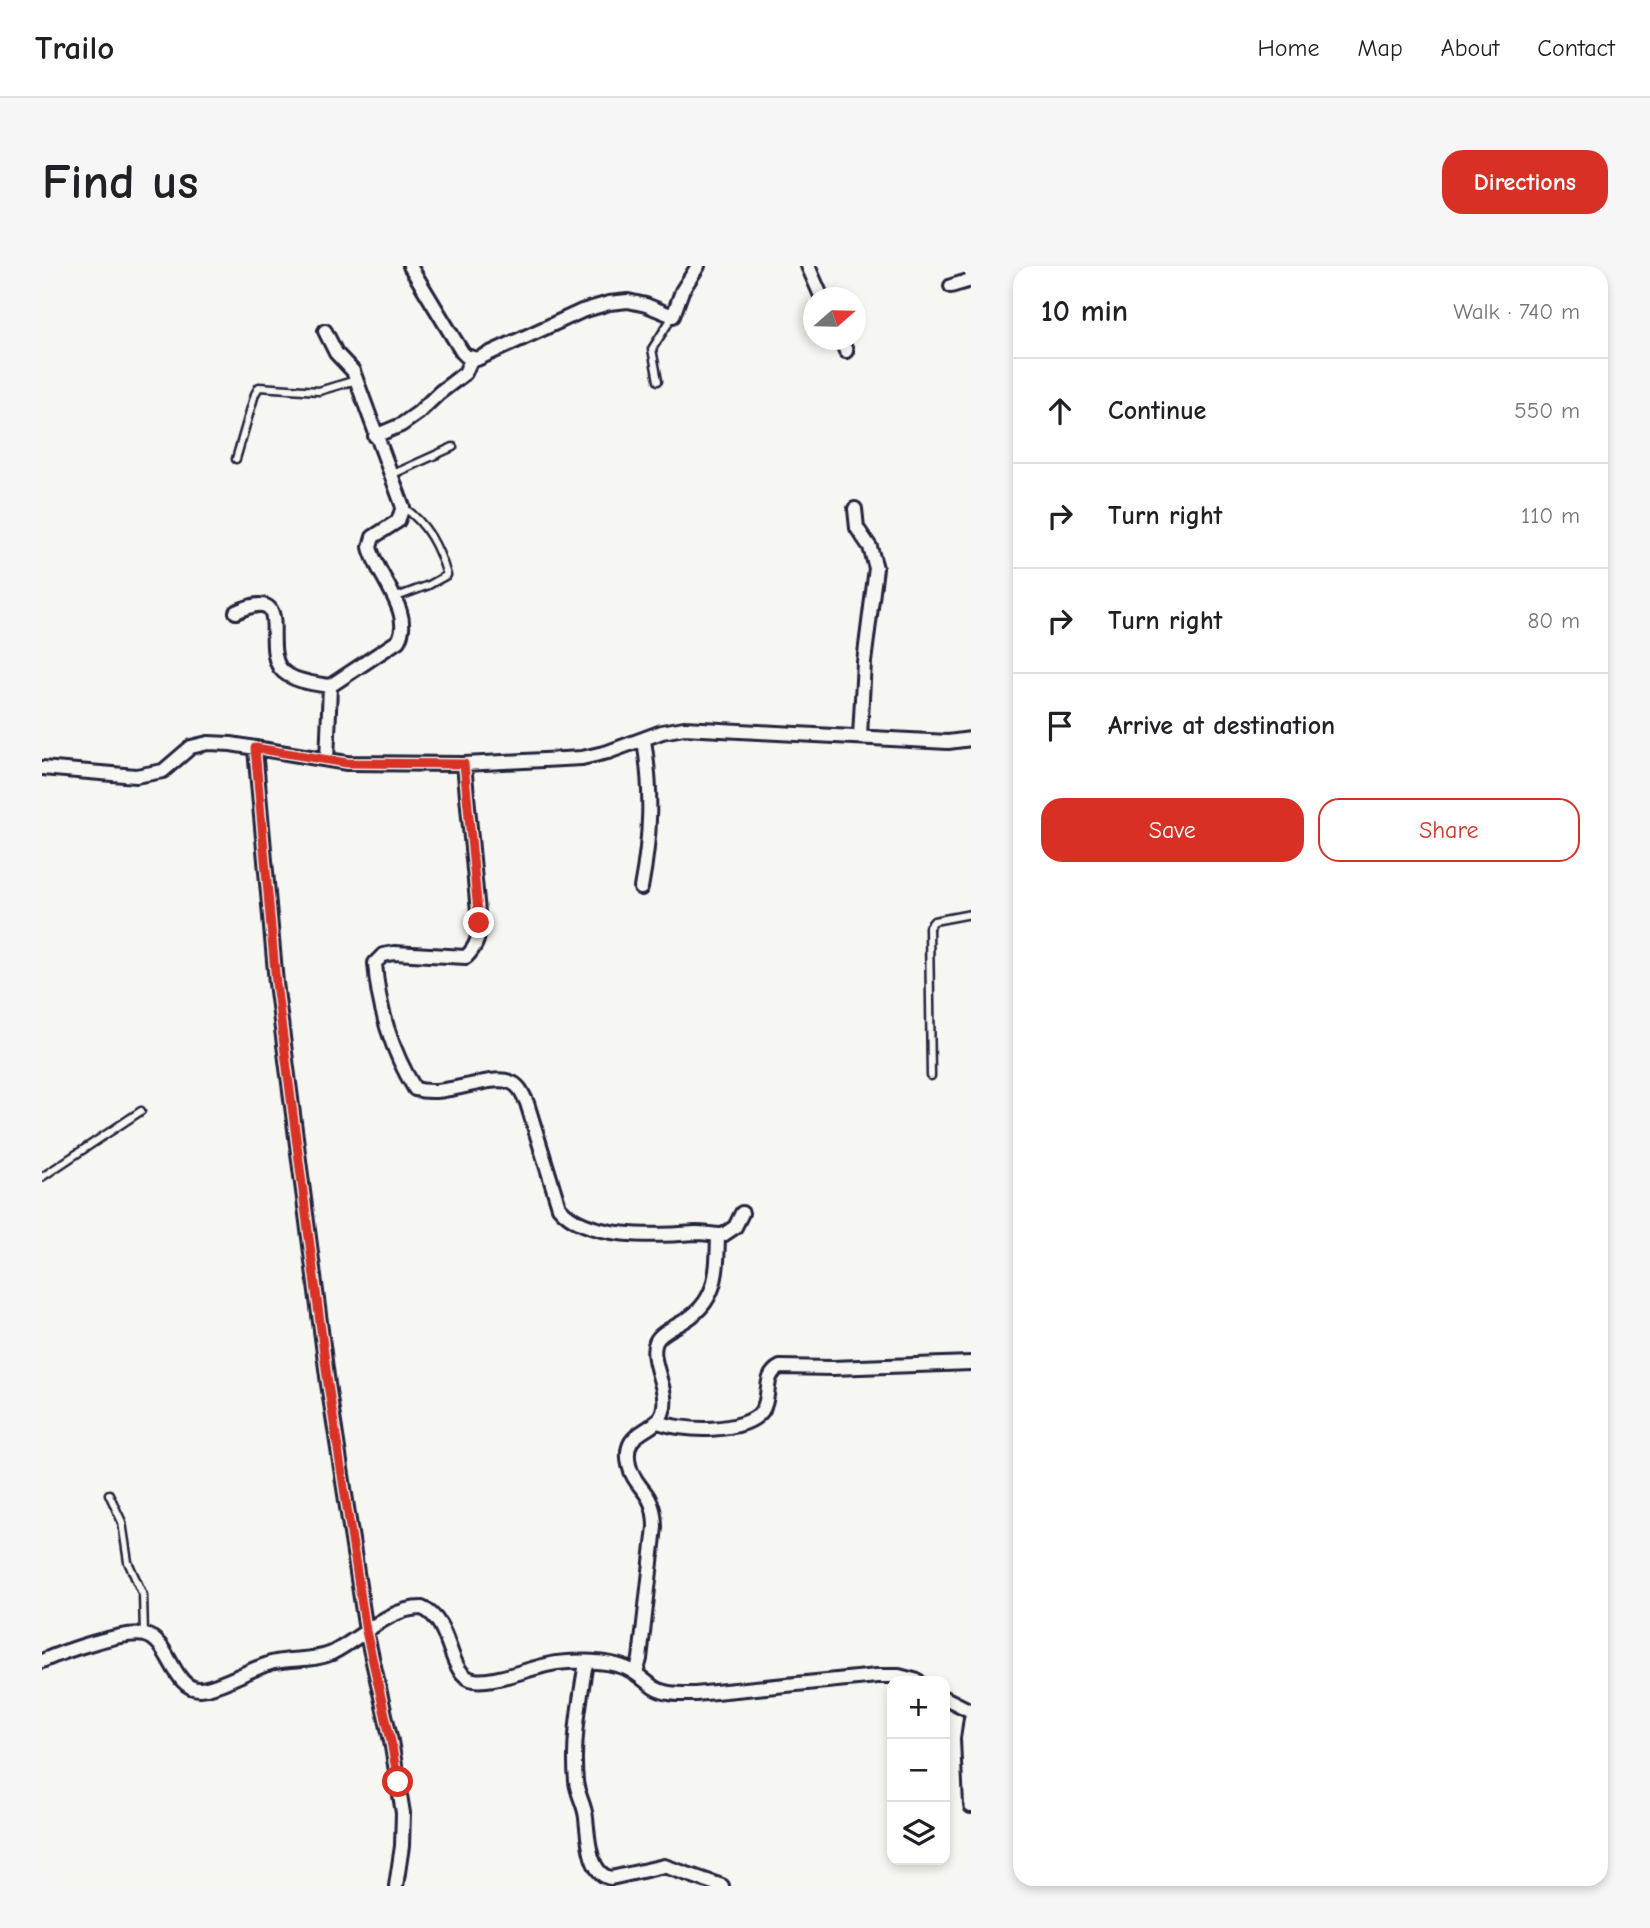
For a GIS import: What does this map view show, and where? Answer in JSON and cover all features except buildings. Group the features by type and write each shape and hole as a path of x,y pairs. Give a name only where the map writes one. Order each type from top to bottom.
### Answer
{"street":[{"path":"410,266 462,352 472,358 483,357 560,320 610,303 628,301 673,316 682,291 698,266"},
{"path":"808,266 817,287"},
{"path":"951,286 971,280"},
{"path":"236,612 259,603 266,605 271,610 274,621 276,659 279,667 294,677 330,686 398,641 402,634 403,622 372,554 370,542 377,533 398,521 402,507 356,380 325,331"},
{"path":"375,436 401,425 418,413 465,373 472,358"},
{"path":"855,509 858,528 870,547 876,568 864,662 860,736"},
{"path":"327,761 330,686"},
{"path":"42,768 136,776 163,771 191,747 208,743 327,761 464,764 582,758 662,732 684,728 948,742 971,738"},
{"path":"641,888 649,844 650,819 644,740"},
{"path":"255,748 290,1104 328,1384 366,1631 391,1741 402,1813 402,1846 396,1886"},
{"path":"464,764 479,923 479,936 474,948 466,957 394,953 383,955 375,963 377,985 390,1037 406,1075 415,1089 425,1092 496,1081 510,1082 520,1089 527,1103 559,1207 565,1215 578,1223 632,1234 718,1235 730,1232 742,1213"},
{"path":"636,1673 655,1527 654,1510 647,1495 634,1481 629,1464 629,1448 634,1436 656,1421 663,1412 664,1398 655,1353 656,1342 664,1333 689,1319 707,1300 717,1271 718,1235"},
{"path":"656,1421 665,1425 712,1429 747,1423 764,1408 769,1378 772,1371 780,1367 971,1363"},
{"path":"42,1661 103,1641 144,1634 158,1642 182,1681 188,1686 202,1689 276,1662 325,1656 383,1619 416,1608 428,1610 439,1622 462,1673 474,1680 495,1678 548,1664 586,1662 618,1665 636,1673 654,1688 673,1693 695,1694 887,1676"},
{"path":"586,1662 575,1780 585,1811 587,1837 598,1872 611,1878 664,1866 722,1886"},
{"path":"950,1700 971,1711"},
{"path":"971,1718 968,1739 971,1806"}],"lane":[{"path":"658,381 652,349 673,316"},
{"path":"236,458 259,387 319,391 356,380"},
{"path":"391,475 453,447"},
{"path":"394,598 447,575 432,537 416,516 402,507"},
{"path":"931,1076 930,925 934,921 971,914"},
{"path":"42,1177 141,1111"},
{"path":"109,1494 122,1522 128,1562 143,1595 144,1634"}],"route":[{"path":"398,1782 366,1631 328,1384 276,983 255,748 347,763 464,764 479,923"}]}
